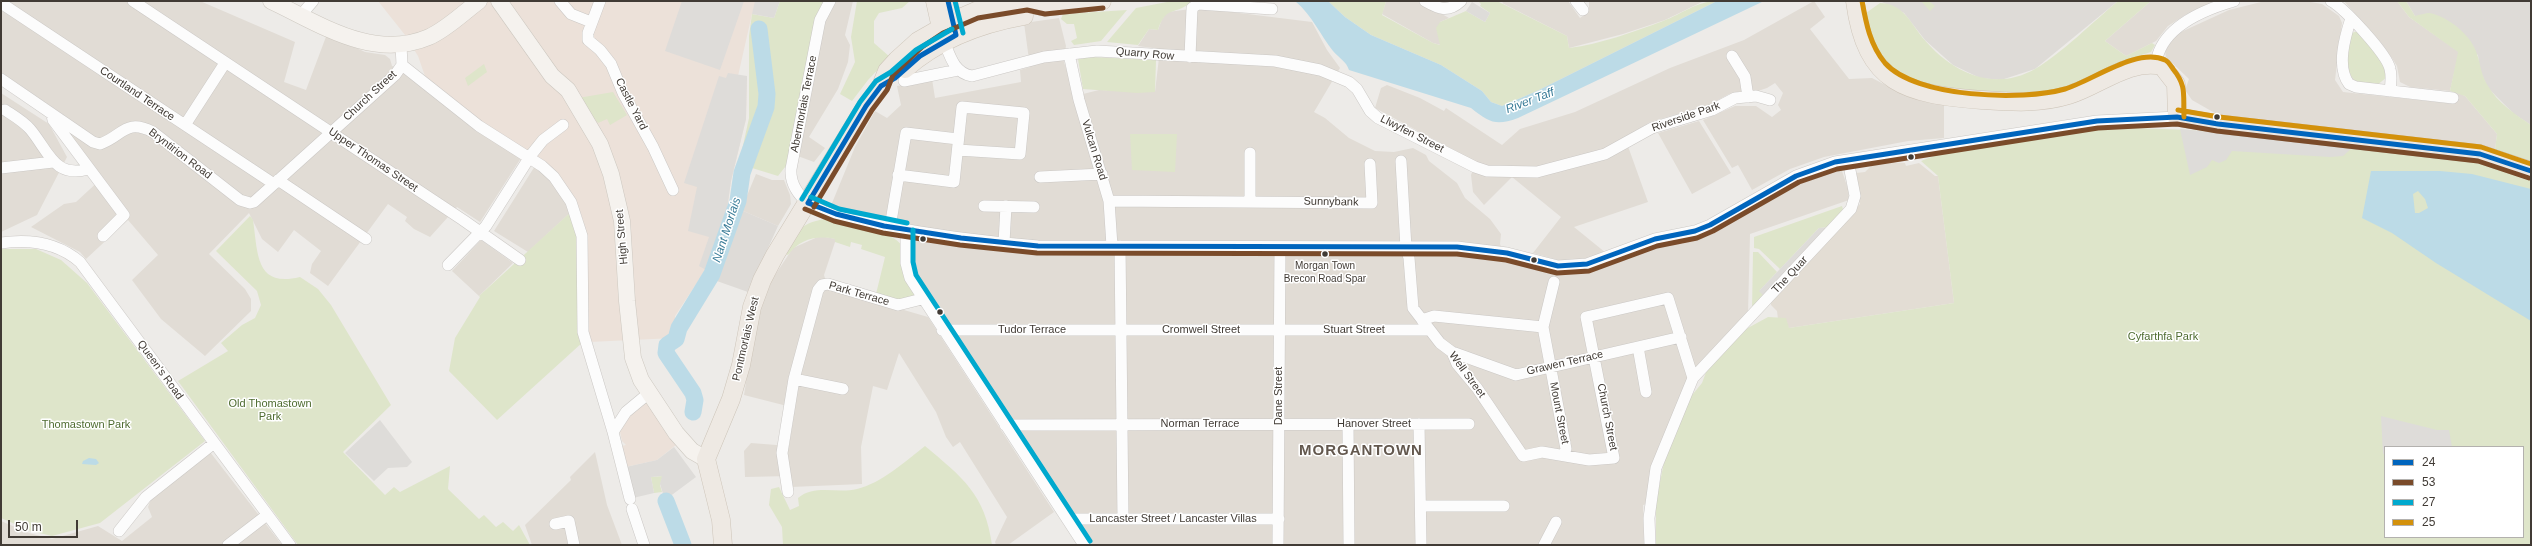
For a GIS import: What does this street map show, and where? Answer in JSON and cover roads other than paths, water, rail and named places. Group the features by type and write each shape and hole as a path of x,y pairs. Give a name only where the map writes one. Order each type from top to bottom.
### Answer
{"main road":[{"path":"935,1 949,36"},
{"path":"948,1 949,36"},
{"name":"Pontmorlais West","path":"706,459 731,399 741,365 752,307 762,280 866,106 881,86 887,71 918,41 949,36 976,11 1027,3 1045,7 1102,1"},
{"path":"1855,1 1858,24 1872,57 1896,81 1918,92 1944,97 2023,103 2049,100 2070,95 2133,66 2156,64 2162,66 2176,84 2177,117 2226,125 2480,154 2531,171"},
{"path":"706,459 721,520 723,545"}],"street":[{"name":"Upper Thomas Street","path":"133,1 331,132 520,260"},
{"path":"270,1 358,41 385,46 401,45 428,37 441,31 479,1"},
{"path":"301,15 313,1"},
{"name":"High Street","path":"499,1 552,76 568,90 600,144 611,174 622,221 627,301 633,358 641,380 676,433 692,451 706,459"},
{"path":"560,1 571,14 591,22 600,1"},
{"name":"Abermorlais Terrace","path":"808,203 792,183 791,169 820,20 830,1"},
{"path":"1425,1 1444,10 1450,9 1461,1"},
{"path":"2156,64 2165,40 2178,27 2222,5 2234,1"},
{"path":"2331,1 2338,5 2351,18 2388,64 2391,76 2390,91"},
{"name":"Courtland Terrace","path":"1,3 185,126 366,239"},
{"path":"1190,57 1192,8 1198,4 1272,8"},
{"path":"2351,18 2347,33 2342,70 2344,77 2349,84 2356,87 2454,98"},
{"name":"Castle Yard","path":"591,22 588,40 600,50 611,64 623,93 654,146 673,190"},
{"path":"904,81 958,70 949,36"},
{"name":"Church Street","path":"276,182 395,75 402,65 401,45"},
{"name":"Quarry Row","path":"958,70 964,75 979,75 1020,63 1069,54 1112,51 1190,57 1275,61 1320,70 1350,82"},
{"name":"Vulcan Road","path":"1069,54 1080,100 1109,201 1116,246 1122,329 1123,519"},
{"path":"1732,56 1745,76 1748,97"},
{"path":"185,126 226,62"},
{"path":"402,65 473,121 529,157 554,177 571,202 578,218 584,256 581,276 583,332 613,432 631,504 644,545"},
{"name":"Bryntirion Road","path":"1,79 93,142 100,144 129,126 141,126 154,132 240,200 250,203 254,202 276,182"},
{"name":"Llwyfen Street","path":"1350,82 1357,89 1370,111 1378,118 1487,171"},
{"name":"Riverside Park","path":"1487,171 1537,172 1592,159 1606,154 1652,128 1712,110 1735,98 1756,96 1770,100"},
{"path":"890,227 898,175 906,133 958,144 1020,154 1024,113 962,108 958,144 954,182 898,175"},
{"path":"5,110 29,128 53,162 65,170 78,172 88,169"},
{"path":"52,114 52,120 124,215 103,236"},
{"path":"808,203 837,216 890,227 1004,243 1116,246 1477,249 1558,266 1587,264 1655,239 1705,227 1796,176 1815,168 1848,160 2097,121 2177,117"},
{"path":"448,265 486,226 529,157 543,140 564,125"},
{"path":"1250,153 1250,201"},
{"name":"The Quar","path":"1693,378 1851,209 1855,196 1848,160"},
{"name":"Well Street","path":"1401,161 1406,248 1409,258 1413,308 1440,343 1452,352 1457,364 1477,388 1523,456"},
{"path":"1,168 53,162"},
{"name":"Sunnybank","path":"1109,201 1372,203 1370,164"},
{"path":"1040,177 1102,174"},
{"path":"984,206 1034,208"},
{"path":"1004,243 1006,206"},
{"path":"906,230 906,263 910,278 942,330 1084,545"},
{"name":"Queen's Road","path":"1,243 19,241 47,244 70,253 80,262 213,444 290,545"},
{"name":"Dane Street","path":"1278,545 1280,248"},
{"name":"Mount Street","path":"1554,282 1543,327 1566,449"},
{"name":"Park Terrace","path":"788,492 782,453 794,379 818,290 822,285 828,284 898,305 922,299"},
{"path":"1595,357 1586,318 1668,298 1693,378 1656,468 1650,518 1650,545"},
{"path":"1422,320 1434,316 1543,327"},
{"name":"Tudor Terrace","path":"942,330 1122,329"},
{"name":"Cromwell Street","path":"1122,329 1280,330"},
{"name":"Stuart Street","path":"1280,330 1429,330"},
{"name":"Grawen Terrace","path":"1452,352 1516,374 1681,337"},
{"path":"1638,347 1646,392"},
{"name":"Church Street","path":"1523,456 1542,452 1590,460 1614,458 1595,357"},
{"path":"794,379 843,389"},
{"path":"613,432 626,412 650,393"},
{"name":"Norman Terrace","path":"1005,425 1279,423"},
{"name":"Hanover Street","path":"1279,423 1469,424"},
{"path":"1348,424 1349,545"},
{"path":"1419,424 1421,545"},
{"path":"119,531 146,496 213,444"},
{"path":"1421,506 1504,506"},
{"path":"228,545 267,515"},
{"name":"Lancaster Street / Lancaster Villas","path":"1068,519 1279,518"},
{"path":"555,524 568,521 574,545"},
{"path":"1544,545 1556,522"}],"water":[{"name":"River Taff","path":"1295,1 1328,1 1345,17 1371,35 1441,65 1482,91 1491,102 1502,106 1537,91 1717,1 1764,1 1518,118 1504,122 1493,122 1471,108 1349,70 1344,62 1328,45 1307,13"},
{"path":"2371,171 2440,171 2472,174 2531,189 2531,321 2436,263 2392,233 2362,218","holes":["2418,191 2425,199 2428,208 2419,213 2415,213 2413,194"]},
{"path":"89,458 96,459 99,463 96,465 82,464 83,461"}],"waterway":[{"name":"Nant Morlais","path":"693,412 695,400 693,393 666,353 667,345 676,339 679,328 712,274 738,201 742,173 766,107 767,94 759,29"},
{"name":"Nant Morlais","path":"666,501 683,545"}],"place":[{"name":"Morgan Town Brecon Road Spar","path":"1325,254"}],"district":[{"name":"MORGANTOWN","path":"1361,451"}],"park label":[{"name":"Cyfarthfa Park","path":"2163,337"},
{"name":"Old Thomastown Park","path":"270,410"},
{"name":"Thomastown Park","path":"86,425"}]}
